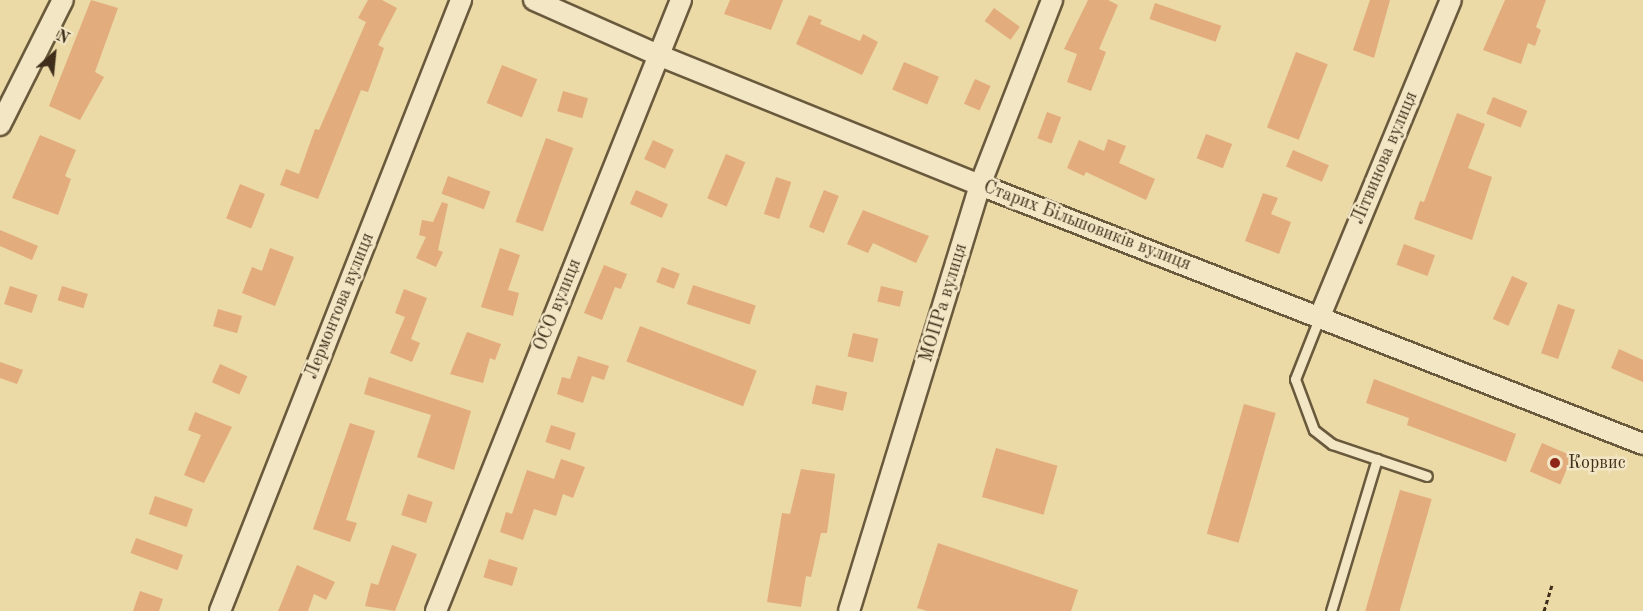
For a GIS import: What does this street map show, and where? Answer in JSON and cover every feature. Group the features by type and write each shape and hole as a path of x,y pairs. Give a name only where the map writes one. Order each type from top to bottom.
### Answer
{"street":[{"path":"0,125 63,0"},
{"name":"Лермонтова вулиця","path":"219,611 461,0"},
{"name":"Старих Більшовиків вулиця","path":"534,0 658,55 980,185 1643,444"},
{"name":"ОСО вулиця","path":"436,611 681,0"},
{"name":"МОПРа вулиця","path":"849,611 980,185 1052,0"},
{"name":"Літвинова вулиця","path":"1320,316 1451,0"}],"lane":[{"path":"1320,316 1295,379 1314,430 1332,444 1427,476"},
{"path":"1331,611 1377,459"}],"path":[{"path":"1544,611 1552,585"}],"building":[{"path":"91,0 118,8 95,72 104,77 80,120 49,106"},
{"path":"368,0 382,0 397,8 378,45 384,48 368,92 361,90 318,199 280,185 286,169 299,174 315,129 319,130 366,22 358,18"},
{"path":"730,0 783,0 771,30 724,14"},
{"path":"1088,0 1108,0 1118,5 1099,49 1106,52 1091,91 1067,82 1077,54 1064,49"},
{"path":"1370,0 1390,0 1374,58 1353,50"},
{"path":"1505,0 1546,0 1536,27 1541,30 1535,46 1528,43 1521,64 1483,50"},
{"path":"1155,3 1221,26 1216,42 1149,19"},
{"path":"994,8 1020,27 1010,40 985,21"},
{"path":"809,15 822,20 820,24 860,41 863,34 878,42 862,75 796,44"},
{"path":"1296,52 1328,64 1299,140 1267,128"},
{"path":"904,62 939,77 927,104 892,90"},
{"path":"502,65 537,79 522,117 487,103"},
{"path":"975,79 991,86 980,111 964,104"},
{"path":"563,91 588,98 582,118 557,111"},
{"path":"1493,97 1527,111 1521,128 1486,114"},
{"path":"1047,112 1061,117 1052,143 1037,138"},
{"path":"1457,113 1485,124 1468,168 1492,177 1472,240 1414,219 1420,201 1424,202"},
{"path":"1206,134 1232,144 1223,168 1197,158"},
{"path":"40,135 76,150 65,176 71,179 58,215 12,198"},
{"path":"546,138 573,148 543,232 516,222"},
{"path":"1108,139 1126,146 1119,163 1155,179 1146,200 1086,172 1084,176 1067,168 1079,140 1104,151"},
{"path":"653,140 674,150 665,169 644,159"},
{"path":"1293,150 1329,165 1322,182 1286,167"},
{"path":"726,154 745,162 727,206 707,198"},
{"path":"448,176 490,191 484,209 442,194"},
{"path":"776,177 791,182 779,219 764,214"},
{"path":"240,184 265,194 251,228 226,218"},
{"path":"636,190 668,204 662,218 630,204"},
{"path":"824,190 839,196 824,233 809,227"},
{"path":"1263,193 1278,198 1271,214 1291,222 1279,254 1245,241"},
{"path":"442,202 448,204 438,250 443,252 436,267 416,258 426,237 419,235 422,220 433,222"},
{"path":"863,210 929,236 916,263 873,243 868,253 847,244"},
{"path":"0,230 38,246 32,260 0,246"},
{"path":"1404,244 1435,255 1427,276 1396,265"},
{"path":"270,248 294,257 275,306 242,293 252,267 262,271"},
{"path":"500,248 520,255 508,290 519,293 513,316 481,307"},
{"path":"604,265 627,274 621,289 615,287 602,320 584,313"},
{"path":"662,267 680,274 674,289 656,282"},
{"path":"1512,276 1528,283 1508,326 1493,319"},
{"path":"693,285 756,305 750,324 687,304"},
{"path":"10,286 38,295 32,313 4,304"},
{"path":"62,286 88,294 83,308 58,300"},
{"path":"881,286 903,291 900,307 877,302"},
{"path":"404,289 427,298 411,339 420,343 412,362 390,353 405,317 395,313"},
{"path":"1558,304 1575,310 1558,359 1541,353"},
{"path":"218,309 242,316 237,333 213,326"},
{"path":"640,326 757,371 743,406 626,361"},
{"path":"467,332 501,344 495,360 490,358 483,383 450,374"},
{"path":"853,333 878,339 873,362 848,356"},
{"path":"1619,349 1643,360 1643,382 1611,368"},
{"path":"578,356 609,366 604,380 592,376 583,403 557,394 562,377 570,379"},
{"path":"0,362 23,370 17,384 0,378"},
{"path":"220,364 247,376 239,394 212,382"},
{"path":"369,377 471,411 454,470 417,457 431,415 364,394"},
{"path":"1374,379 1516,434 1506,462 1407,425 1409,418 1366,403"},
{"path":"816,385 847,392 843,411 812,404"},
{"path":"1244,404 1276,413 1239,543 1207,534"},
{"path":"195,412 232,427 204,483 184,475 201,435 188,430"},
{"path":"350,423 375,431 346,520 357,523 350,542 313,529"},
{"path":"551,425 576,433 570,450 545,442"},
{"path":"1542,443 1572,456 1560,484 1530,472"},
{"path":"996,448 1058,466 1043,515 982,497"},
{"path":"561,459 585,467 573,498 563,494 556,516 534,509 523,540 500,532 506,512 512,514 527,470 554,479"},
{"path":"801,469 835,474 827,533 821,533 811,577 806,576 801,607 767,602 782,513 790,514"},
{"path":"1400,490 1432,499 1400,611 1365,611"},
{"path":"408,494 433,502 426,523 401,515"},
{"path":"155,496 193,509 187,527 149,514"},
{"path":"136,538 183,555 178,570 131,553"},
{"path":"938,543 1078,590 1071,611 927,611 917,608"},
{"path":"392,545 417,554 395,611 365,606 371,583 378,585"},
{"path":"489,559 518,568 512,586 483,577"},
{"path":"297,565 335,582 326,600 314,594 308,611 278,611"},
{"path":"140,591 163,599 159,611 133,611"}],"place":[{"name":"Корвис","path":"1555,463"}]}
